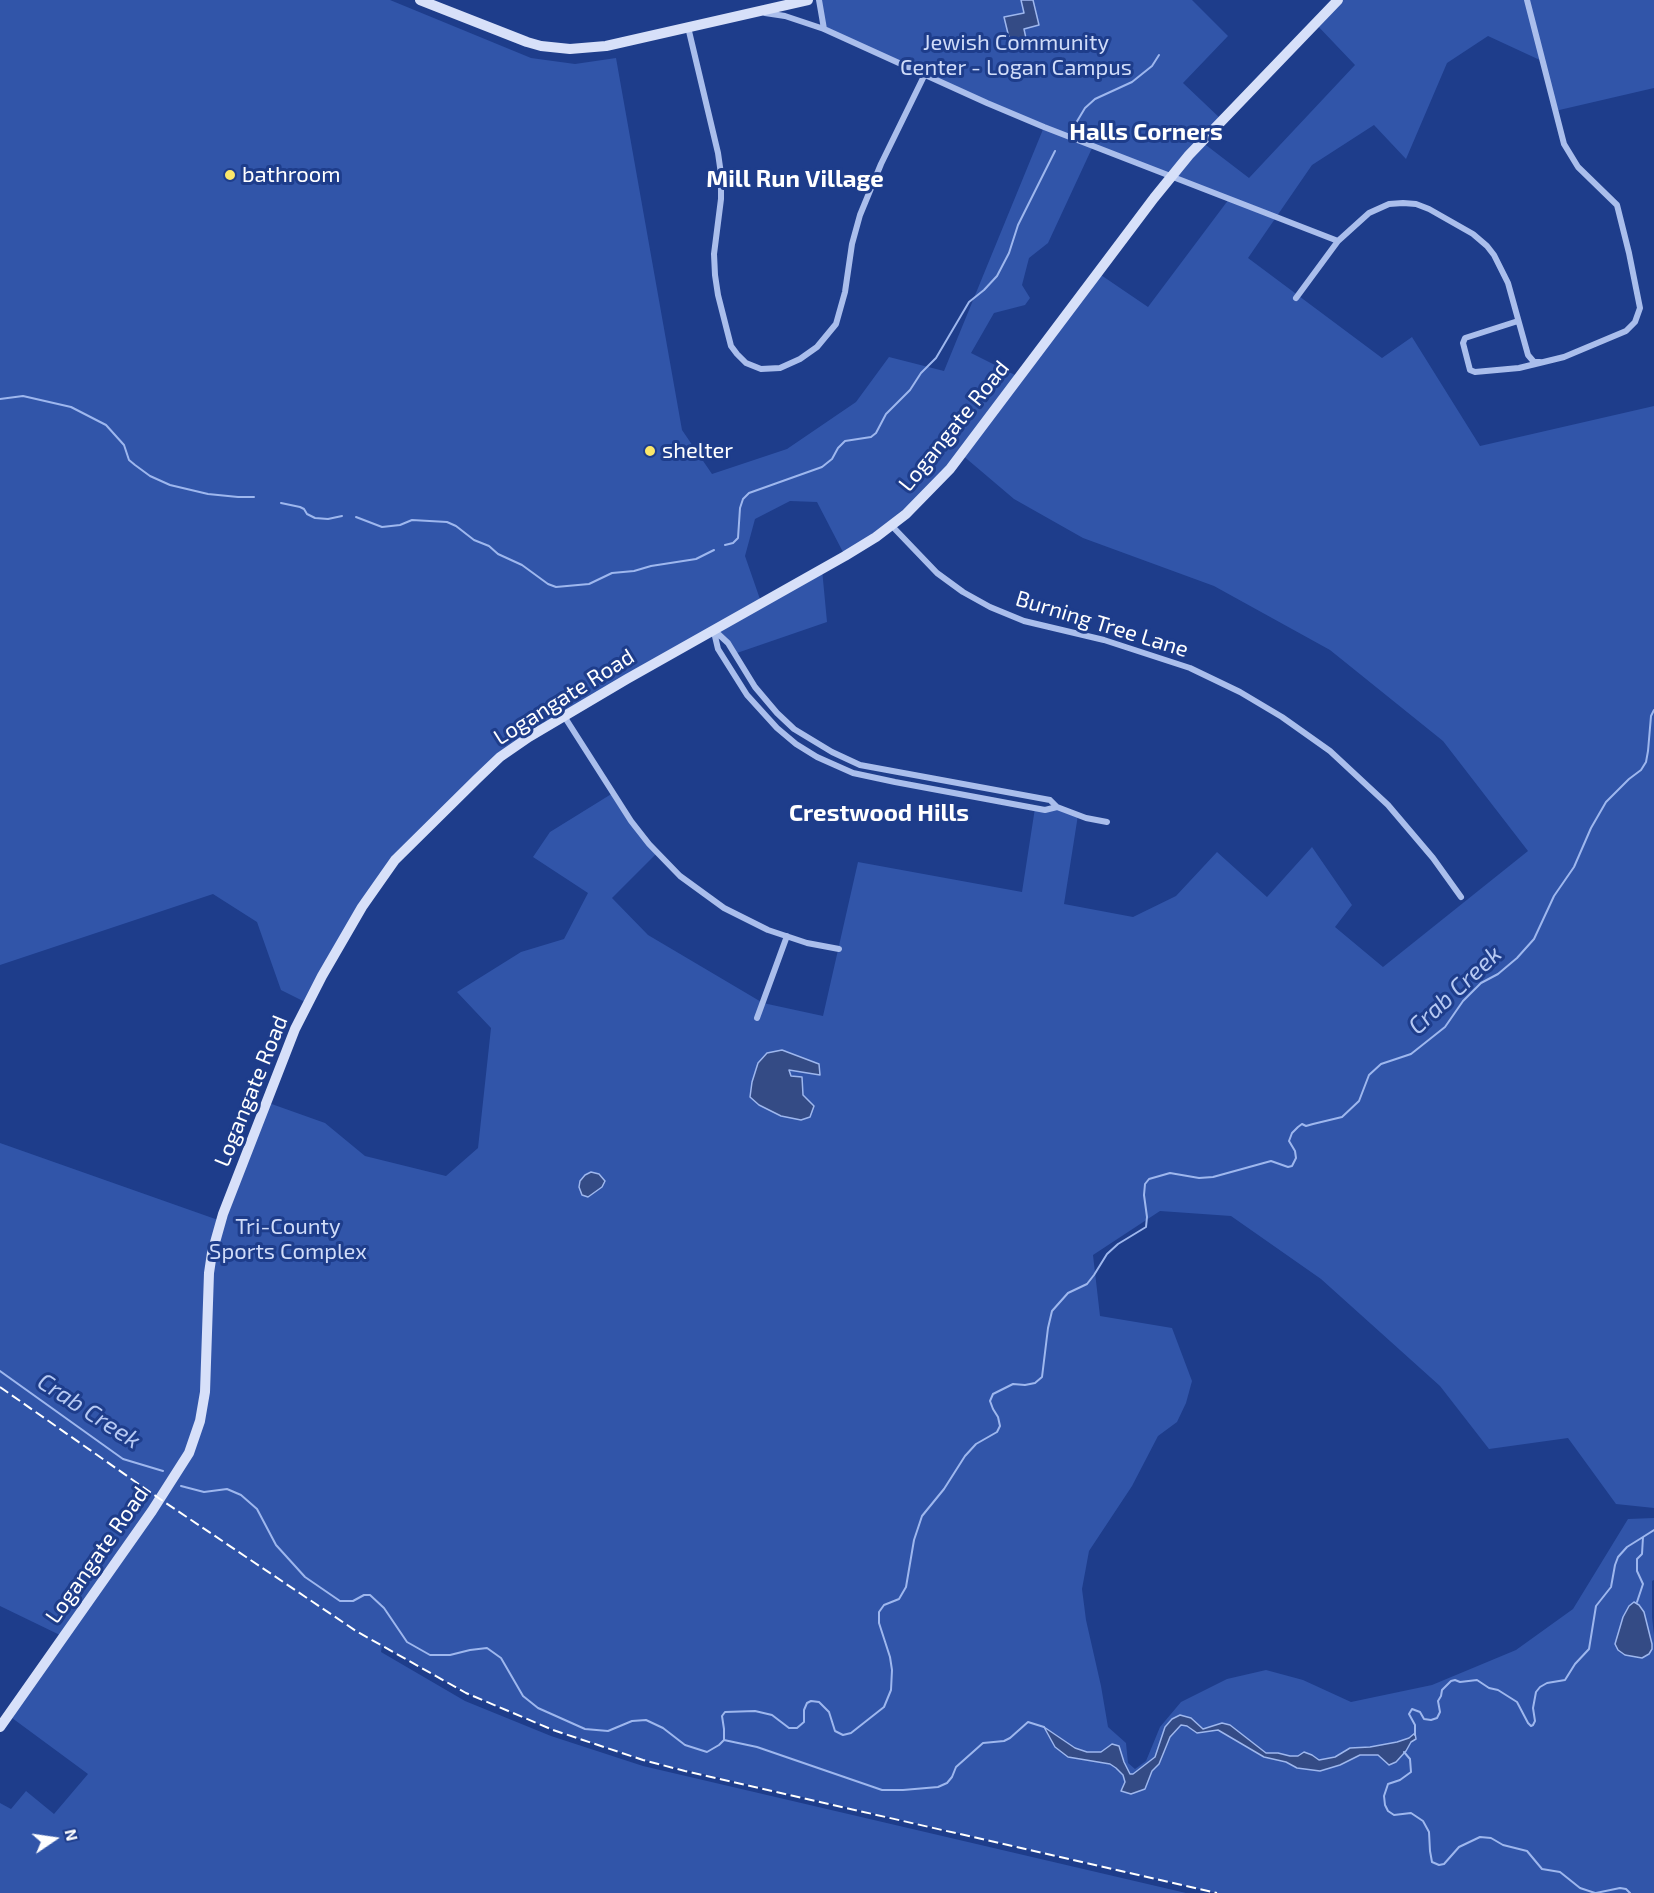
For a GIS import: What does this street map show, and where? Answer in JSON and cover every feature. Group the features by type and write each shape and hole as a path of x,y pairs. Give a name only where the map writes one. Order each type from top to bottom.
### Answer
{"street":[{"path":"420,0 527,42 558,48 595,48 808,0"},
{"path":"819,0 824,29"},
{"name":"Logangate Road","path":"0,1727 152,1511 189,1453 200,1421 205,1392 209,1273 217,1235 233,1188 295,1029 322,976 362,907 395,860 500,757 529,737 845,556 906,514 950,469 1190,155 1338,0"},
{"path":"1518,321 1465,338 1463,343 1470,370 1475,372 1519,368 1564,357 1626,331 1635,322 1640,300 1617,205 1578,167 1564,144 1527,0"},
{"path":"757,12 785,16 824,29 1054,130 1338,241"},
{"path":"688,27 721,174 721,200 714,254 718,295 731,346 746,363 761,369 780,368 800,359 825,340 836,324 845,292 852,244 860,215 881,164 925,74"},
{"path":"1296,298 1338,241 1369,213 1383,206 1403,202 1416,204 1473,234 1494,255 1508,283 1528,355 1534,362 1542,363"},
{"name":"Burning Tree Lane","path":"891,525 937,573 963,592 990,607 1024,621 1104,639 1190,668 1240,692 1282,717 1336,756 1388,805 1433,858 1461,897"},
{"path":"714,630 728,644 755,687 794,729 813,742 860,765 1050,800 1057,807 1086,818 1107,822"},
{"path":"714,630 718,649 747,695 762,713 796,744 818,757 847,770 895,782 1045,810 1057,807"},
{"path":"564,717 631,821 668,864 694,887 724,908 768,930 807,943 839,949"},
{"path":"858,773 860,765"},
{"path":"757,1018 787,936"}],"green space":[{"path":"0,0 390,0 531,58 575,64 616,58 682,430 712,474 787,449 856,402 889,357 944,371 1044,127 824,29 819,0 1192,0 1228,36 1183,83 1222,120 1202,142 1249,178 1355,65 1315,23 1338,0 1654,0 1654,88 1555,111 1542,61 1488,36 1447,63 1406,159 1374,125 1312,165 1248,258 1382,358 1412,337 1480,446 1654,406 1654,1508 1616,1504 1568,1438 1489,1449 1440,1386 1321,1279 1231,1216 1160,1211 1093,1255 1100,1316 1172,1328 1192,1381 1186,1403 1177,1422 1158,1436 1132,1486 1089,1551 1082,1589 1086,1620 1108,1727 1126,1743 1128,1763 1135,1769 1146,1761 1160,1727 1181,1702 1227,1679 1266,1670 1303,1680 1351,1702 1432,1685 1516,1650 1573,1609 1628,1519 1654,1518 1652,1617 1654,1635 1654,1893 1217,1893 643,1760 553,1730 466,1693 382,1646 381,1652 465,1701 551,1736 643,1766 1186,1893 0,1893 0,1803 11,1809 26,1791 54,1814 88,1774 8,1715 64,1637 0,1606 0,1143 221,1221 266,1102 325,1123 365,1156 446,1176 478,1148 491,1028 457,992 521,952 564,939 588,893 533,857 550,832 613,793 657,853 612,898 648,935 763,1003 823,1016 858,862 1022,892 1035,808 1057,807 1078,815 1064,904 1133,917 1176,896 1217,852 1267,897 1312,847 1352,905 1335,927 1383,967 1528,851 1443,741 1330,650 1214,586 1083,538 1014,499 961,454 939,481 845,556 817,502 790,501 755,519 745,556 761,602 822,569 827,622 734,654 714,630 529,737 395,860 309,1004 281,990 257,922 213,894 0,965","holes":["1093,146 1229,199 1148,307 1098,273 1019,377 971,353 994,313 1025,305 1030,298 1022,285 1029,258 1048,243"]}],"shaded area":[{"path":"1021,0 1033,0 1039,25 1024,29 1027,43 1011,46 1004,17 1024,13"},
{"path":"782,1050 819,1064 820,1075 789,1070 791,1076 802,1077 803,1095 814,1106 810,1117 801,1120 781,1116 759,1105 750,1097 758,1063 767,1053"},
{"path":"591,1172 599,1174 605,1181 602,1187 588,1197 582,1195 579,1187 580,1181"},
{"path":"1634,1602 1644,1612 1652,1644 1649,1654 1642,1658 1625,1655 1618,1650 1615,1644 1623,1617"},
{"path":"1180,1715 1191,1718 1203,1729 1222,1723 1230,1725 1266,1753 1298,1756 1304,1752 1319,1760 1335,1757 1350,1748 1397,1742 1415,1733 1416,1739 1411,1742 1396,1762 1389,1765 1378,1755 1360,1755 1340,1765 1320,1771 1297,1768 1286,1762 1264,1757 1218,1730 1197,1733 1181,1725 1170,1737 1145,1789 1131,1794 1121,1791 1125,1782 1123,1775 1116,1768 1110,1764 1068,1757 1055,1747 1044,1727 1075,1748 1087,1752 1101,1752 1112,1744 1119,1746 1130,1774 1133,1774 1155,1757 1165,1727 1172,1719"}],"waterway":[{"path":"1076,123 1085,108 1095,99 1132,82 1152,66 1159,55"},
{"path":"725,545 733,543 738,538 740,508 743,499 749,493 822,467 832,459 845,441 871,437 876,433 886,414 910,390 921,373 936,358 969,302 997,276 1009,253 1018,225 1055,151"},
{"path":"0,399 23,396 71,407 106,425 124,445 129,460 150,476 170,485 208,494 254,497"},
{"path":"281,503 300,507 315,518 328,519 342,516"},
{"path":"356,517 382,527 400,525 412,520 447,522 556,587 589,584 612,573 696,559 714,550"},
{"name":"Crab Creek","path":"181,1486 204,1492 227,1489 241,1495 257,1509 276,1545 305,1577 340,1601 353,1601 364,1595 370,1595 384,1608 407,1642 430,1655 450,1655 487,1648 501,1658 523,1696 538,1708 585,1729 608,1731 632,1721 646,1720 663,1728 685,1745 707,1752 724,1740 722,1716 725,1712 755,1711 772,1715 789,1728 797,1728 804,1722 804,1710 807,1703 811,1701 819,1702 829,1712 835,1731 843,1735 851,1733 884,1707 891,1690 892,1670 879,1623 879,1612 884,1605 899,1599 906,1587 914,1540 922,1516 944,1489 965,1456 976,1444 997,1432 1000,1426 998,1417 990,1401 993,1394 1013,1384 1035,1383 1042,1377 1052,1311 1068,1293 1087,1284 1107,1254 1118,1244 1146,1227 1145,1184 1149,1179 1170,1173 1199,1178 1213,1177 1271,1161 1288,1167 1292,1166 1296,1158 1289,1141 1292,1133 1298,1127 1302,1124 1306,1126 1342,1117 1359,1101 1369,1075 1381,1064 1411,1054 1445,1027 1463,1001 1481,983 1498,974 1534,939 1554,896 1574,867 1591,828 1606,802 1641,770 1646,762 1651,716 1654,710"},
{"name":"Crab Creek","path":"0,1371 123,1459 163,1471"},
{"path":"1637,1602 1643,1584 1637,1571 1637,1559 1642,1554 1643,1537 1654,1530"},
{"path":"1415,1735 1415,1725 1409,1714 1412,1709 1420,1712 1424,1719 1437,1718 1440,1712 1438,1701 1442,1690 1455,1680 1460,1682 1477,1680 1489,1688 1498,1690 1517,1702 1528,1723 1533,1725 1536,1692 1547,1683 1565,1680 1575,1664 1589,1649 1596,1606 1611,1587 1618,1557 1627,1547 1643,1537"},
{"path":"724,1740 757,1747 882,1790 903,1790 938,1787 947,1783 956,1767 983,1743 1004,1741 1028,1722 1044,1727"},
{"path":"1404,1752 1410,1759 1411,1772 1400,1780 1388,1784 1384,1796 1385,1805 1394,1815 1411,1813 1423,1821 1429,1832 1432,1862 1439,1865 1444,1864 1459,1847 1480,1837 1491,1838 1503,1845 1527,1851 1542,1869 1560,1872 1580,1888 1595,1893"},
{"path":"1596,1893 1620,1888 1630,1893"}],"railway":[{"path":"0,1387 160,1499 356,1631 466,1693 553,1730 643,1760 685,1771 1217,1893"}],"place":[{"name":"bathroom","path":"230,175"},
{"name":"shelter","path":"650,451"}],"district":[{"name":"Halls Corners","path":"1146,132"},
{"name":"Mill Run Village","path":"795,179"},
{"name":"Crestwood Hills","path":"879,813"}],"park label":[{"name":"Jewish Community Center - Logan Campus","path":"1016,56"},
{"name":"Tri-County Sports Complex","path":"288,1240"}]}
